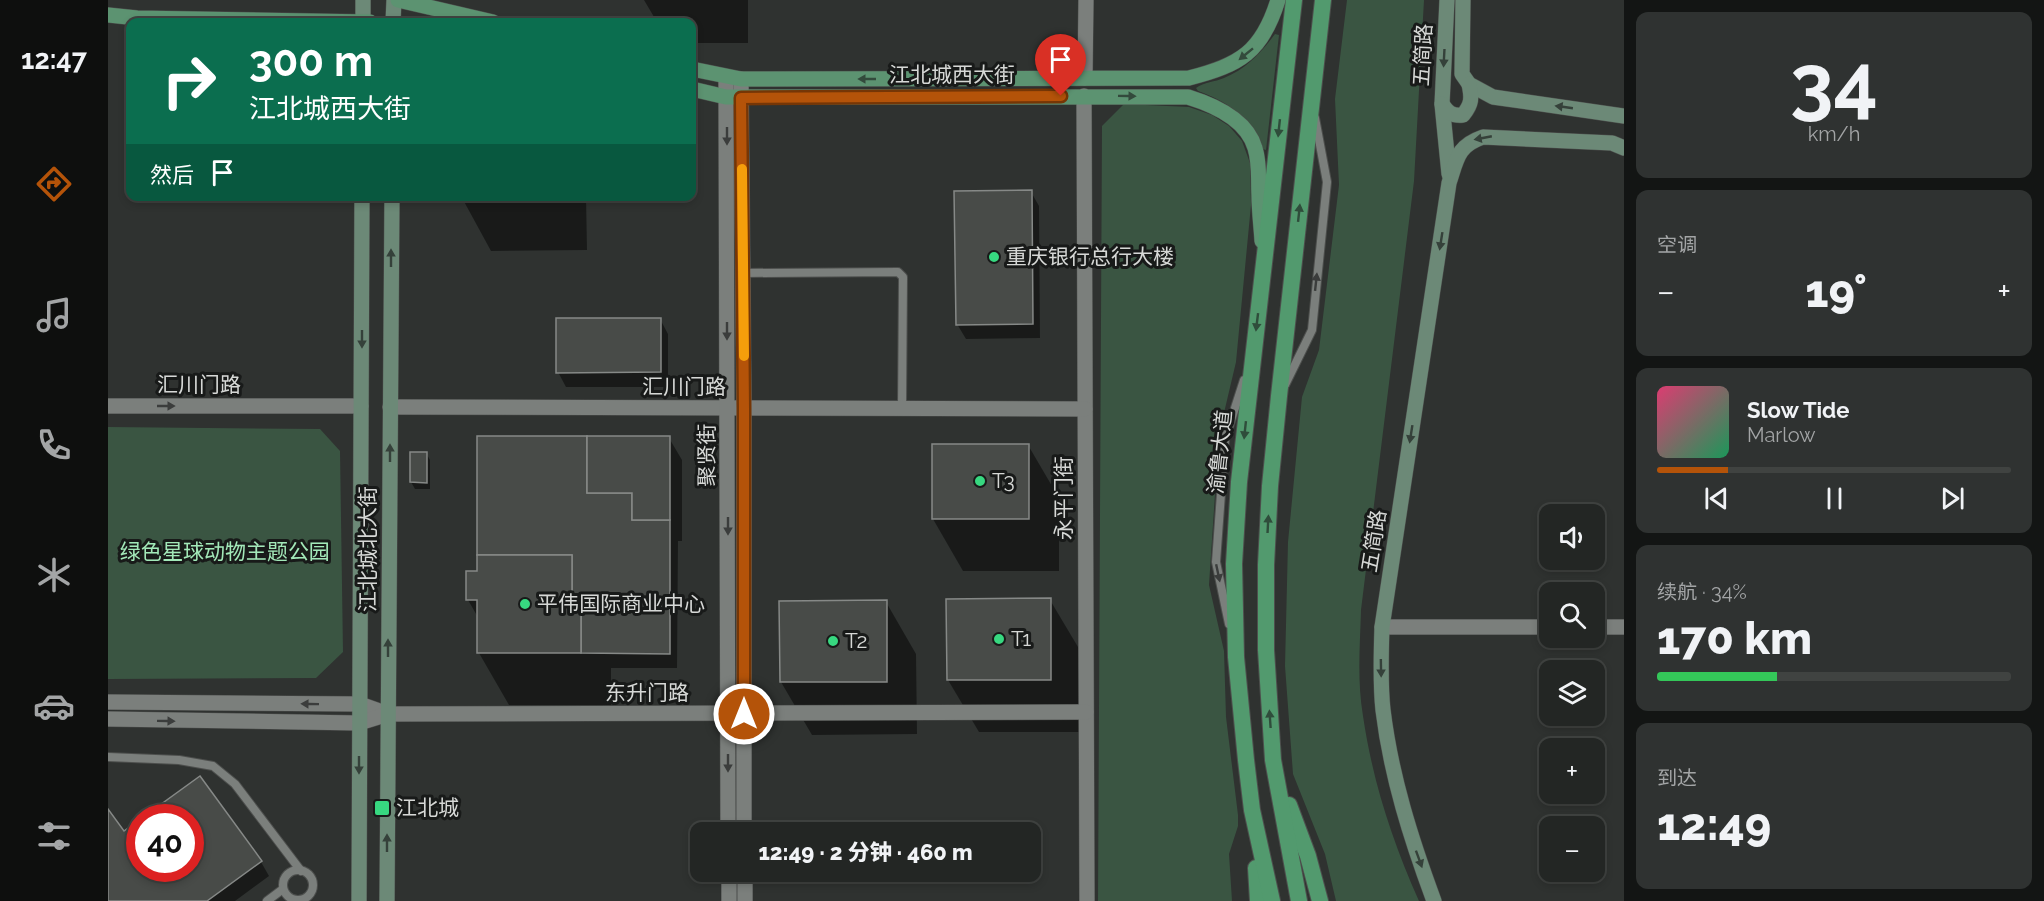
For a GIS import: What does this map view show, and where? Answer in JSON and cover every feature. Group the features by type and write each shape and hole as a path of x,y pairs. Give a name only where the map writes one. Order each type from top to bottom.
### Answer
{"highway":[{"name":"渝鲁大道","path":"1272,901 1252,810 1236,657 1234,564 1239,482 1264,265 1285,3"},
{"path":"1299,901 1273,760 1266,650 1266,565 1270,486 1322,5"},
{"path":"1273,760 1308,856 1320,901"},
{"path":"1252,810 1258,901"}],"main road":[{"path":"363,0 363,18"},
{"path":"394,18 396,0 475,18"},
{"name":"五简路","path":"1447,0 1442,104 1449,183"},
{"name":"五简路","path":"1463,0 1462,74 1469,84"},
{"name":"江北城西大街","path":"696,70 734,78 1189,78 1217,71 1238,61 1266,32 1285,3"},
{"path":"108,15 136,18"},
{"path":"1442,104 1448,113 1456,116 1463,115 1471,106 1472,97 1469,84"},
{"path":"1469,84 1493,97 1623,116"},
{"name":"江北城西大街","path":"696,90 734,97 1188,97 1207,103 1226,113 1244,129 1255,147 1259,169 1264,265"},
{"name":"五简路","path":"1434,901 1413,843 1391,755 1383,709 1381,665 1382,627 1449,183 1458,156 1464,146 1483,136 1612,143 1624,148"},
{"name":"江北城北大街","path":"359,901 362,201"},
{"name":"江北城北大街","path":"387,901 392,201"}],"street":[{"path":"1085,78 1086,0"},
{"name":"聚贤街","path":"728,822 728,408 734,78"},
{"name":"永平门街","path":"1084,96 1087,901"},
{"name":"聚贤街","path":"734,97 743,273 744,822"},
{"name":"汇川门路","path":"108,406 361,406"},
{"name":"汇川门路","path":"390,407 1085,409"},
{"path":"1382,627 1539,627"},
{"path":"1605,627 1624,627"},
{"name":"东升门路","path":"108,702 360,704 388,714"},
{"name":"东升门路","path":"108,719 360,723 388,714 1086,712"},
{"path":"729,882 729,901"},
{"path":"745,882 745,901"}],"lane":[{"path":"1280,396 1312,330 1327,182 1312,99"},
{"path":"743,273 898,272 903,277 902,408"},
{"path":"108,757 179,760 213,766 235,784 301,870 309,875 313,884 311,892 304,900 294,900 284,889 284,879 291,872 301,870"},
{"path":"267,901 284,889"}],"green space":[{"path":"1347,0 1424,0 1414,181 1361,610 1359,663 1363,716 1372,765 1392,833 1419,901 1336,901 1325,854 1293,774 1285,666 1288,542 1302,397 1319,350 1339,185 1335,99"},
{"path":"1275,34 1279,35 1266,150 1237,112 1196,88 1239,70 1259,54"},
{"path":"1124,104 1189,107 1212,115 1229,126 1242,141 1250,163 1251,205 1236,362 1219,434 1209,585 1224,651 1226,717 1238,815 1238,826 1229,854 1232,901 1098,901 1102,126"},
{"name":"绿色星球动物主题公园","path":"108,427 320,429 340,451 343,652 316,678 108,679"}],"building":[{"name":"重庆银行总行大楼","path":"1032,190 1033,324 956,325 954,191"},
{"path":"556,318 661,318 661,372 556,373"},
{"path":"477,436 587,436 587,493 632,493 632,520 670,520 670,654 581,653 581,607 572,607 572,555 477,555"},
{"path":"587,436 670,436 670,520 632,520 632,493 587,493"},
{"name":"T3","path":"932,444 1029,444 1029,519 932,519"},
{"path":"410,452 427,452 427,483 410,482"},
{"name":"平伟国际商业中心","path":"477,555 572,555 572,607 581,607 581,653 477,653 477,600 466,600 466,571 477,571"},
{"name":"T1","path":"1051,598 1051,680 947,680 946,599"},
{"name":"T2","path":"887,600 887,682 780,682 779,601"},
{"path":"200,776 262,861 207,901 108,901 108,809 124,831 126,830 126,882 204,882 204,804 161,804"}],"slow traffic":[{"path":"742,169 744,356"}],"place":[{"name":"重庆银行总行大楼","path":"994,257"},
{"name":"T3","path":"980,481"},
{"name":"平伟国际商业中心","path":"525,604"},
{"name":"T1","path":"999,639"},
{"name":"T2","path":"833,641"},
{"name":"江北城","path":"382,808"}],"route":[{"path":"744,714 741,98 1061,96"}]}
